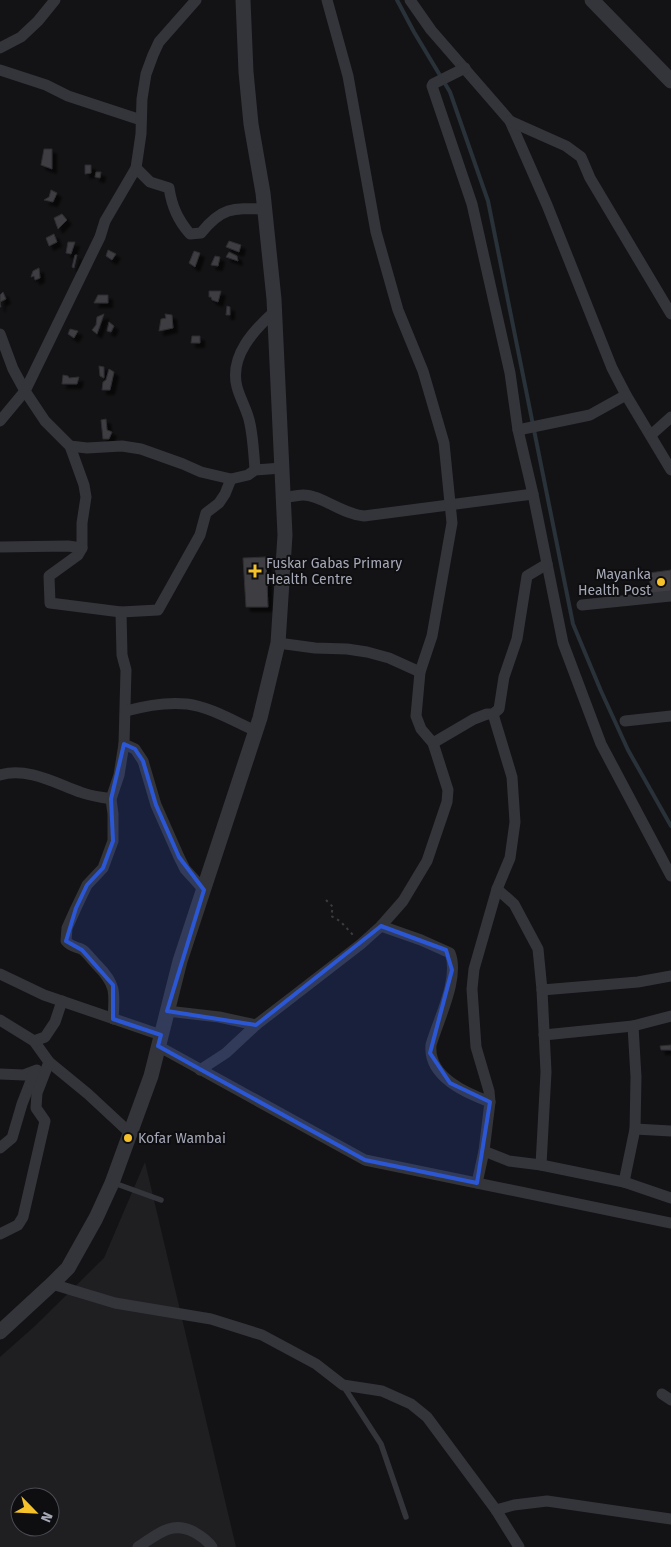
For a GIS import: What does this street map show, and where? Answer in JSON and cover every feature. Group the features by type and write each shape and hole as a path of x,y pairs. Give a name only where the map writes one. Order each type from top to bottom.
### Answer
{"street":[{"path":"0,48 21,38 55,0"},
{"path":"0,421 25,391 100,237 105,221 136,168 146,74 159,42 196,0"},
{"path":"0,1332 68,1268 96,1218 112,1182 151,1076 180,962 256,731 278,643 285,535 275,311 264,209 251,124 246,72 243,0"},
{"path":"200,1070 226,1053 256,1025 361,944 381,926 403,901 427,861 447,802 448,790 433,743 421,729 416,716 420,672 432,636 452,523 444,443 423,371 398,310 376,232 348,76 327,0"},
{"path":"410,0 431,30 510,121 547,205 612,368 671,470"},
{"path":"592,0 671,81"},
{"path":"465,68 433,84 472,204 522,429 532,494 563,644 601,744 668,855 671,876"},
{"path":"0,70 46,85 68,96 141,120"},
{"path":"510,121 566,146 581,157 590,178 671,314"},
{"path":"136,168 150,182 169,188 175,213 190,234 201,233 211,220 224,211 241,208 264,209"},
{"path":"255,470 251,425 241,394 237,389 237,362 244,346 256,328 275,311"},
{"path":"0,334 25,391 45,421 70,446 84,485 86,497 82,523 82,548 78,555 49,576 50,604 121,612 158,610 200,535 206,513 219,503 231,479"},
{"path":"522,429 590,415 626,395"},
{"path":"651,435 671,417"},
{"path":"70,446 87,448 122,446 141,449 201,472 231,479 248,475 255,470 282,468"},
{"path":"283,498 303,495 312,496 341,510 364,516 532,494"},
{"path":"0,547 68,546 82,548"},
{"path":"433,743 474,719 487,714 493,714 501,707 501,690 517,639 527,576 546,564"},
{"path":"582,604 671,596"},
{"path":"113,1019 115,996 113,985 108,977 82,950 70,946 66,941 67,928 76,908 87,885 103,868 113,841 111,799 119,775 124,744 126,711 124,691 126,670 122,655 121,612"},
{"path":"278,643 367,652 388,658 420,672"},
{"path":"126,711 187,704 217,714 256,731"},
{"path":"476,1183 484,1151 490,1102 489,1091 476,1047 472,989 474,969 497,889 510,858 515,822 512,777 493,714"},
{"path":"625,721 671,716"},
{"path":"124,744 135,749 143,762 156,805 179,857 185,869 204,890"},
{"path":"0,775 12,772 53,780 80,792 111,799"},
{"path":"497,889 514,904 538,949 546,1072 541,1166"},
{"path":"381,926 421,940 450,953 452,970 449,988 430,1053 439,1071 450,1083 490,1102"},
{"path":"0,974 44,995 113,1019 159,1041 200,1070 365,1160 671,1223"},
{"path":"542,990 638,982 671,976"},
{"path":"34,1041 45,1037 55,1022 62,1001"},
{"path":"168,1011 218,1017 256,1025"},
{"path":"544,1035 633,1026 671,1016"},
{"path":"0,1020 34,1041 49,1062 88,1094 130,1133"},
{"path":"624,1182 635,1129 636,1077 633,1026"},
{"path":"0,1074 24,1075 34,1073 49,1062"},
{"path":"0,1234 18,1225 26,1210 45,1121 36,1108 37,1093 49,1062"},
{"path":"0,1148 12,1138 34,1073"},
{"path":"635,1129 671,1131"},
{"path":"484,1151 509,1161 624,1182 671,1198"},
{"path":"52,1284 115,1303 212,1319 262,1335 316,1364 343,1385 382,1391 411,1404 427,1417 496,1510 519,1547"},
{"path":"496,1510 514,1505 547,1501 671,1519"},
{"path":"138,1547 167,1529 185,1527 199,1535 212,1547"}],"lane":[{"path":"112,1182 161,1200"},
{"path":"343,1385 372,1427 381,1444 406,1517"}],"path":[{"path":"326,900 333,907 331,916 340,921 361,944"}],"highlighted area":[{"path":"124,744 135,749 143,761 156,805 179,857 204,890 167,1011 256,1025 381,926 446,950 452,970 430,1053 450,1083 490,1102 477,1183 365,1160 158,1046 161,1035 113,1019 113,985 82,950 66,941 76,908 87,885 103,868 113,841 111,799"}],"shaded area":[{"path":"145,1162 236,1547 0,1547 0,1357 35,1326 104,1258"}],"building":[{"path":"44,149 52,149 52,169 41,165"},
{"path":"85,165 91,165 91,173 85,174"},
{"path":"96,172 101,172 100,178 95,177"},
{"path":"51,190 57,193 53,202 44,200 49,197"},
{"path":"62,214 67,220 58,229 54,218"},
{"path":"54,234 57,242 49,246 46,238"},
{"path":"229,241 241,245 239,252 226,247"},
{"path":"68,242 75,242 71,254 66,253"},
{"path":"108,250 116,254 112,260 106,256"},
{"path":"194,251 200,253 195,267 189,263"},
{"path":"229,252 237,256 238,261 226,257"},
{"path":"75,255 77,255 74,268 72,267"},
{"path":"215,256 220,257 218,266 211,265"},
{"path":"39,268 40,278 35,280 34,276 31,277 33,271"},
{"path":"209,291 221,291 218,302 209,297"},
{"path":"3,292 6,299 0,302 0,295"},
{"path":"98,295 108,295 108,303 94,303"},
{"path":"227,306 230,307 230,315 226,315"},
{"path":"104,314 97,334 92,330 96,325 97,317"},
{"path":"165,314 172,315 173,328 159,331 161,319 166,318"},
{"path":"109,322 114,326 111,332 107,331"},
{"path":"70,329 78,331 74,338 68,334"},
{"path":"192,336 200,336 200,343 191,343"},
{"path":"99,366 104,367 104,378 100,376"},
{"path":"109,369 114,372 110,390 102,390 103,382 106,380"},
{"path":"63,375 69,378 79,377 77,384 62,384"},
{"path":"106,419 107,430 112,432 109,439 103,439 101,420"},
{"name":"Fuskar Gabas Primary Health Centre","path":"266,557 268,607 246,607 243,558"},
{"name":"Mayanka Health Post","path":"671,570 671,592 651,594 649,573"},
{"path":"671,1045 671,1050 661,1050 660,1046"}],"waterway":[{"path":"397,0 450,92 488,201 573,624 628,750 671,826"}],"place":[{"name":"Fuskar Gabas Primary Health Centre","path":"255,571"},
{"name":"Mayanka Health Post","path":"661,582"},
{"name":"Kofar Wambai","path":"128,1138"}]}
